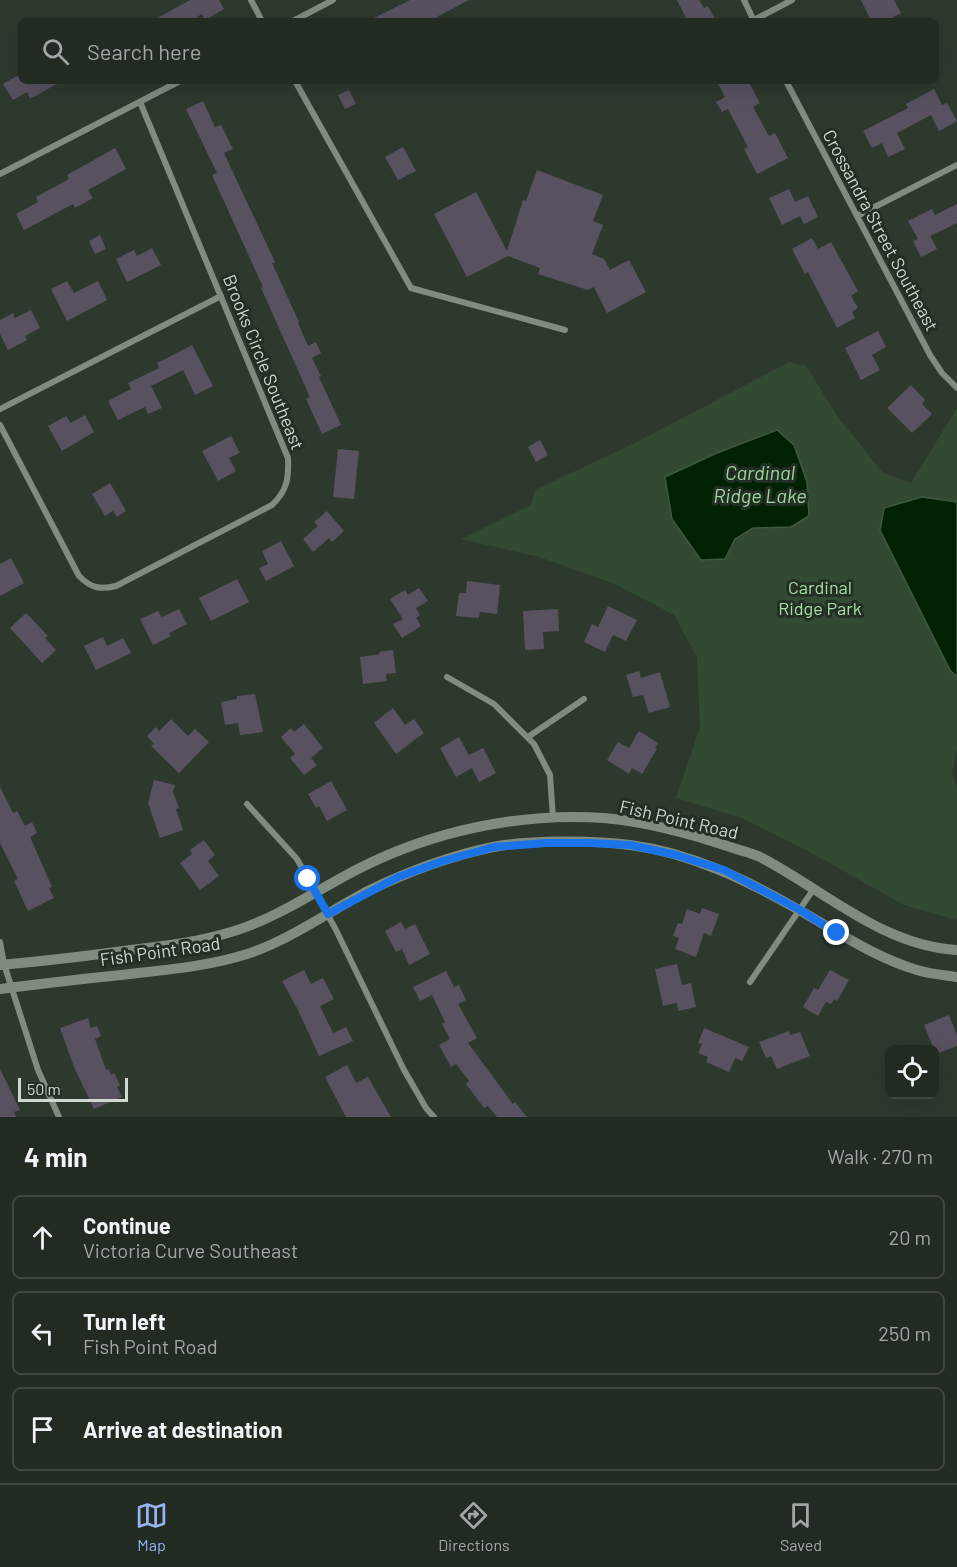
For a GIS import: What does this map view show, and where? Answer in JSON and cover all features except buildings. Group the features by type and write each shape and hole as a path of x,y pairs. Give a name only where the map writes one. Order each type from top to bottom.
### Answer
{"street":[{"path":"251,0 260,18"},
{"path":"299,18 333,0"},
{"path":"744,0 753,18"},
{"path":"758,18 792,0"},
{"path":"0,174 174,84"},
{"path":"297,84 411,288 565,330"},
{"name":"Crossandra Street Southeast","path":"788,84 930,355 942,373 957,388"},
{"name":"Brooks Circle Southeast","path":"0,425 79,576 86,584 96,588 116,586 272,505 282,496 289,478 288,458 140,102"},
{"path":"857,216 957,165"},
{"path":"0,409 221,296"},
{"path":"447,677 494,704 534,744 550,775 553,818"},
{"path":"528,738 584,699"},
{"path":"247,804 297,859 328,914 404,1070 426,1108 434,1117"},
{"name":"Fish Point Road","path":"2,965 183,944 230,933 278,915 360,868 435,838 491,824 553,818 604,818 650,825 709,840 760,857 896,937 937,949 957,950"},
{"name":"Fish Point Road","path":"0,989 190,968 246,954 284,939 398,877 443,861 494,847 545,843 630,845 676,855 724,870 878,954 918,971 957,977"},
{"path":"750,982 813,890"},
{"path":"0,942 2,965 13,987 38,1070 60,1117"}],"green space":[{"name":"Cardinal Ridge Park","path":"789,362 806,366 838,417 883,473 911,483 957,408 957,749 952,772 957,789 957,920 904,905 810,852 742,818 676,798 700,727 697,657 674,615 615,584 539,557 461,539 531,505 535,490 637,442"}],"water":[{"name":"Cardinal Ridge Lake","path":"777,430 794,445 807,482 809,516 791,527 753,528 735,539 725,559 701,560 672,519 665,477 717,453"},
{"path":"922,497 957,502 957,677 950,670 880,530 884,508"}],"route":[{"path":"308,879 328,914 398,877 443,861 494,847 545,843 630,845 676,855 724,870 800,910 837,933"}]}
